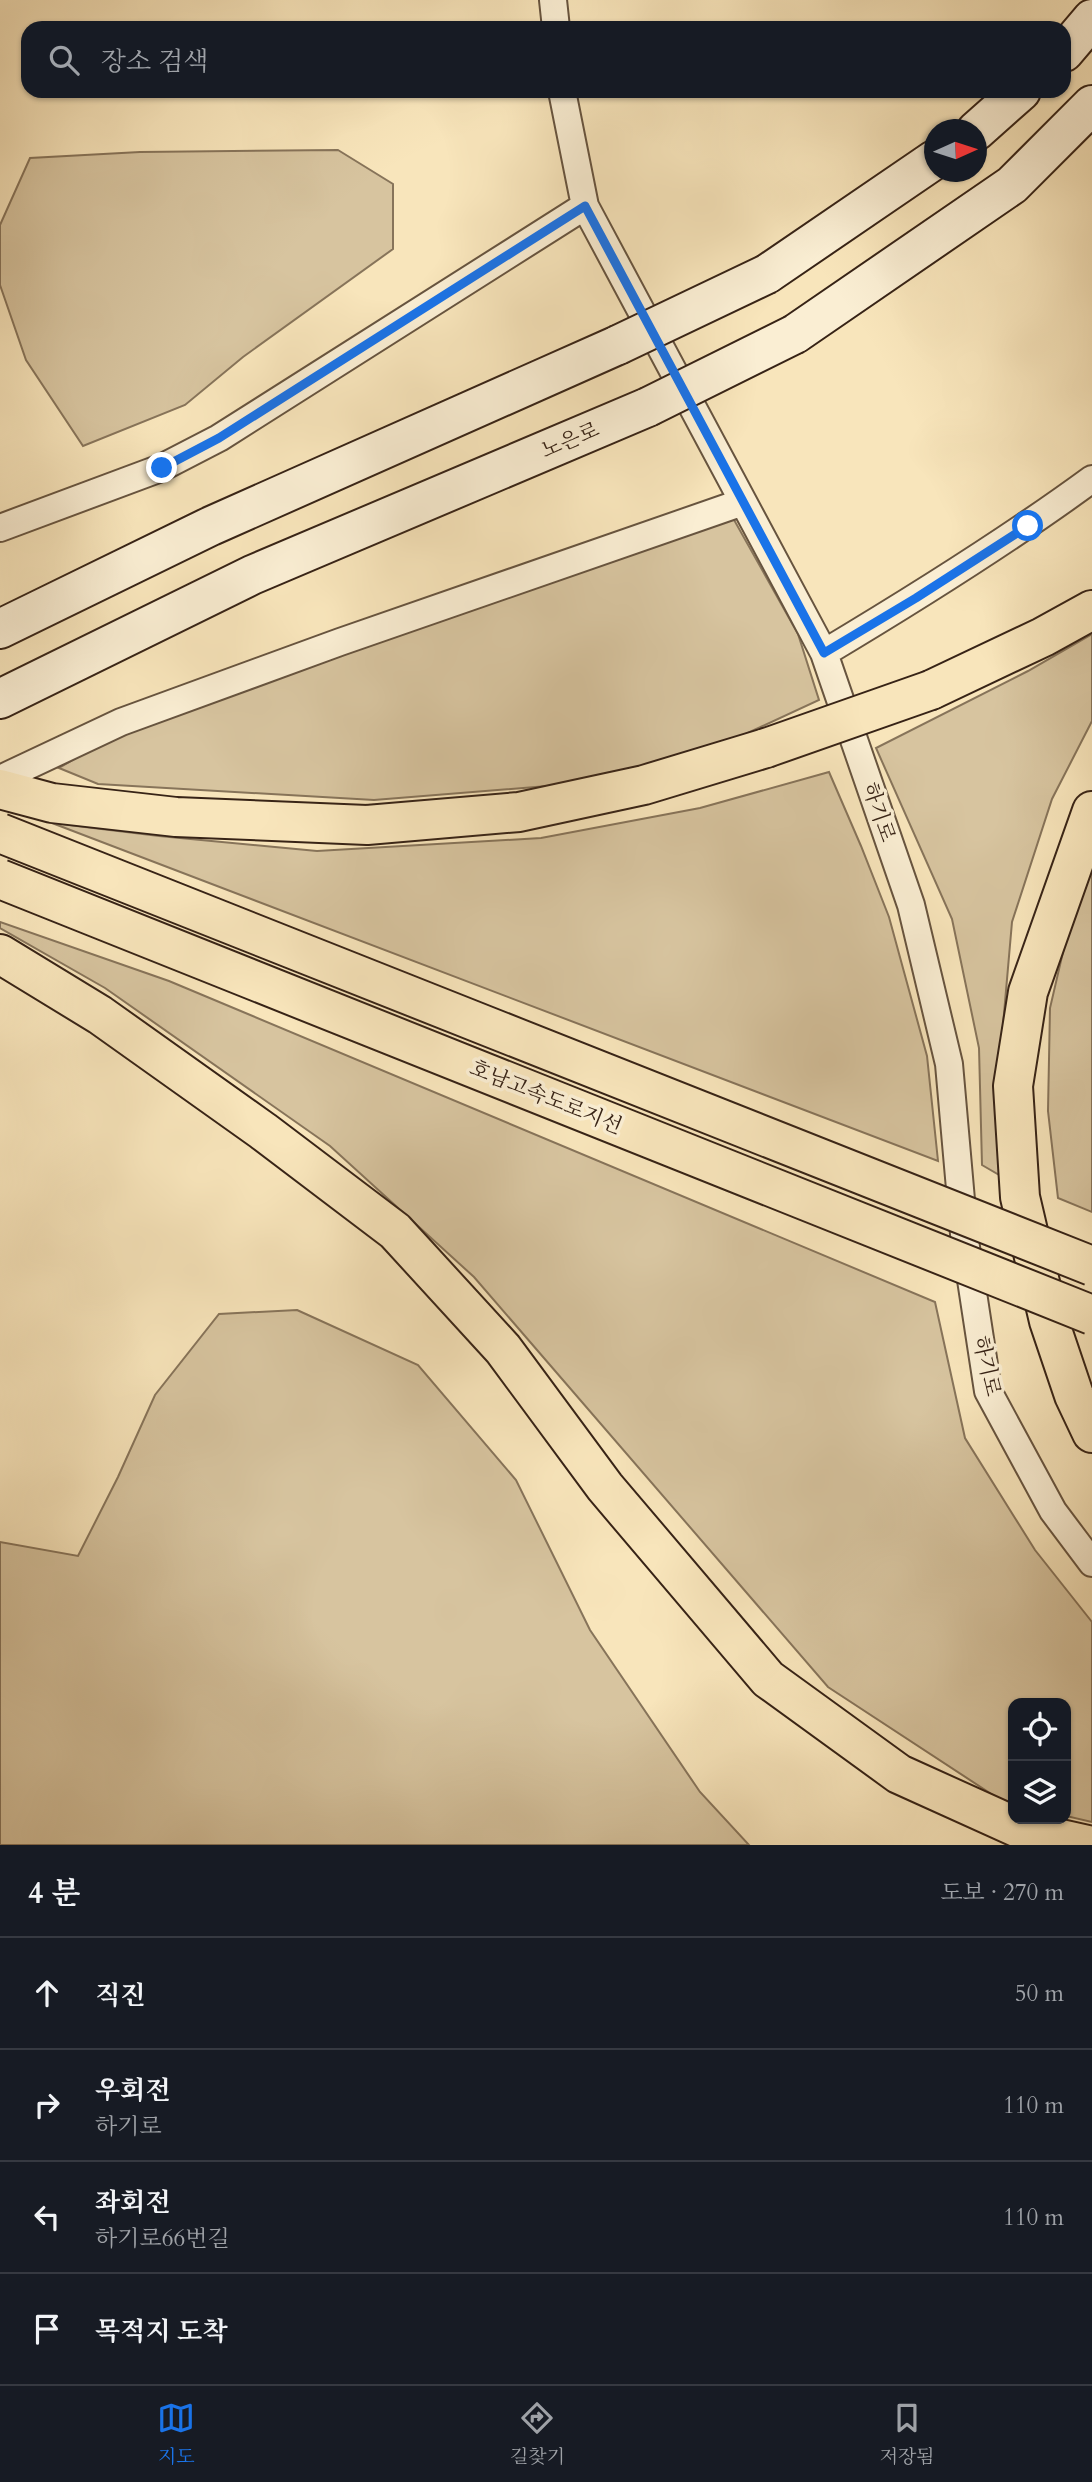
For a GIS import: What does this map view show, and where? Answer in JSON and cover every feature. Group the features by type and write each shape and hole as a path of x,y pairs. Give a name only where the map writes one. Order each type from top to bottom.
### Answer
{"highway":[{"path":"0,789 52,803 190,818 269,822 381,824 519,812 644,785 766,748 931,690 1043,637 1092,610"},
{"path":"1092,811 1028,992 1013,1087 1020,1197 1049,1321 1074,1395 1092,1433"},
{"name":"호남고속도로지선","path":"0,833 1092,1266"},
{"name":"호남고속도로지선","path":"0,880 1092,1315"},
{"path":"0,954 100,1016 263,1131 395,1231 503,1349 605,1487 768,1679 899,1774 1025,1831 1088,1845"}],"street":[{"path":"553,0 555,21"},
{"path":"1071,44 1092,19"},
{"name":"하기로","path":"563,98 585,206 824,653 911,905 949,1064 964,1234 988,1391 1053,1511 1092,1563"},
{"path":"987,121 1013,98"},
{"name":"노은로","path":"0,699 252,575 648,407 795,334 1012,185 1092,105"},
{"path":"0,629 211,526 618,345 767,274 924,167"},
{"path":"0,528 162,468 219,438 585,206"},
{"path":"824,653 1028,526 1092,479"},
{"path":"0,779 134,717 340,642 743,502"}],"shaded area":[{"path":"338,150 393,184 393,249 243,357 185,405 83,446 26,360 0,285 0,225 30,158 140,152"},
{"path":"733,518 798,634 819,700 739,737 596,782 374,800 98,784 59,768 115,735"},
{"path":"1092,634 1092,721 1052,799 1012,922 1001,1048 1001,1176 982,1165 979,1048 952,919 876,748 1028,671"},
{"path":"829,772 889,917 927,1056 938,1161 52,823 317,851 541,838 700,808"},
{"path":"1092,839 1092,1212 1058,1198 1048,1111 1050,1008 1086,853"},
{"path":"0,922 169,981 935,1302 965,1438 1035,1550 1092,1622 1092,1822 1071,1817 1071,1698 1008,1698 1008,1803 828,1687 474,1277 330,1146 105,988 0,928"},
{"path":"297,1310 418,1365 516,1480 590,1630 700,1792 749,1845 0,1845 0,1542 78,1556 155,1395 219,1314"}],"route":[{"path":"162,468 219,438 585,206 824,653 1028,526"}]}
